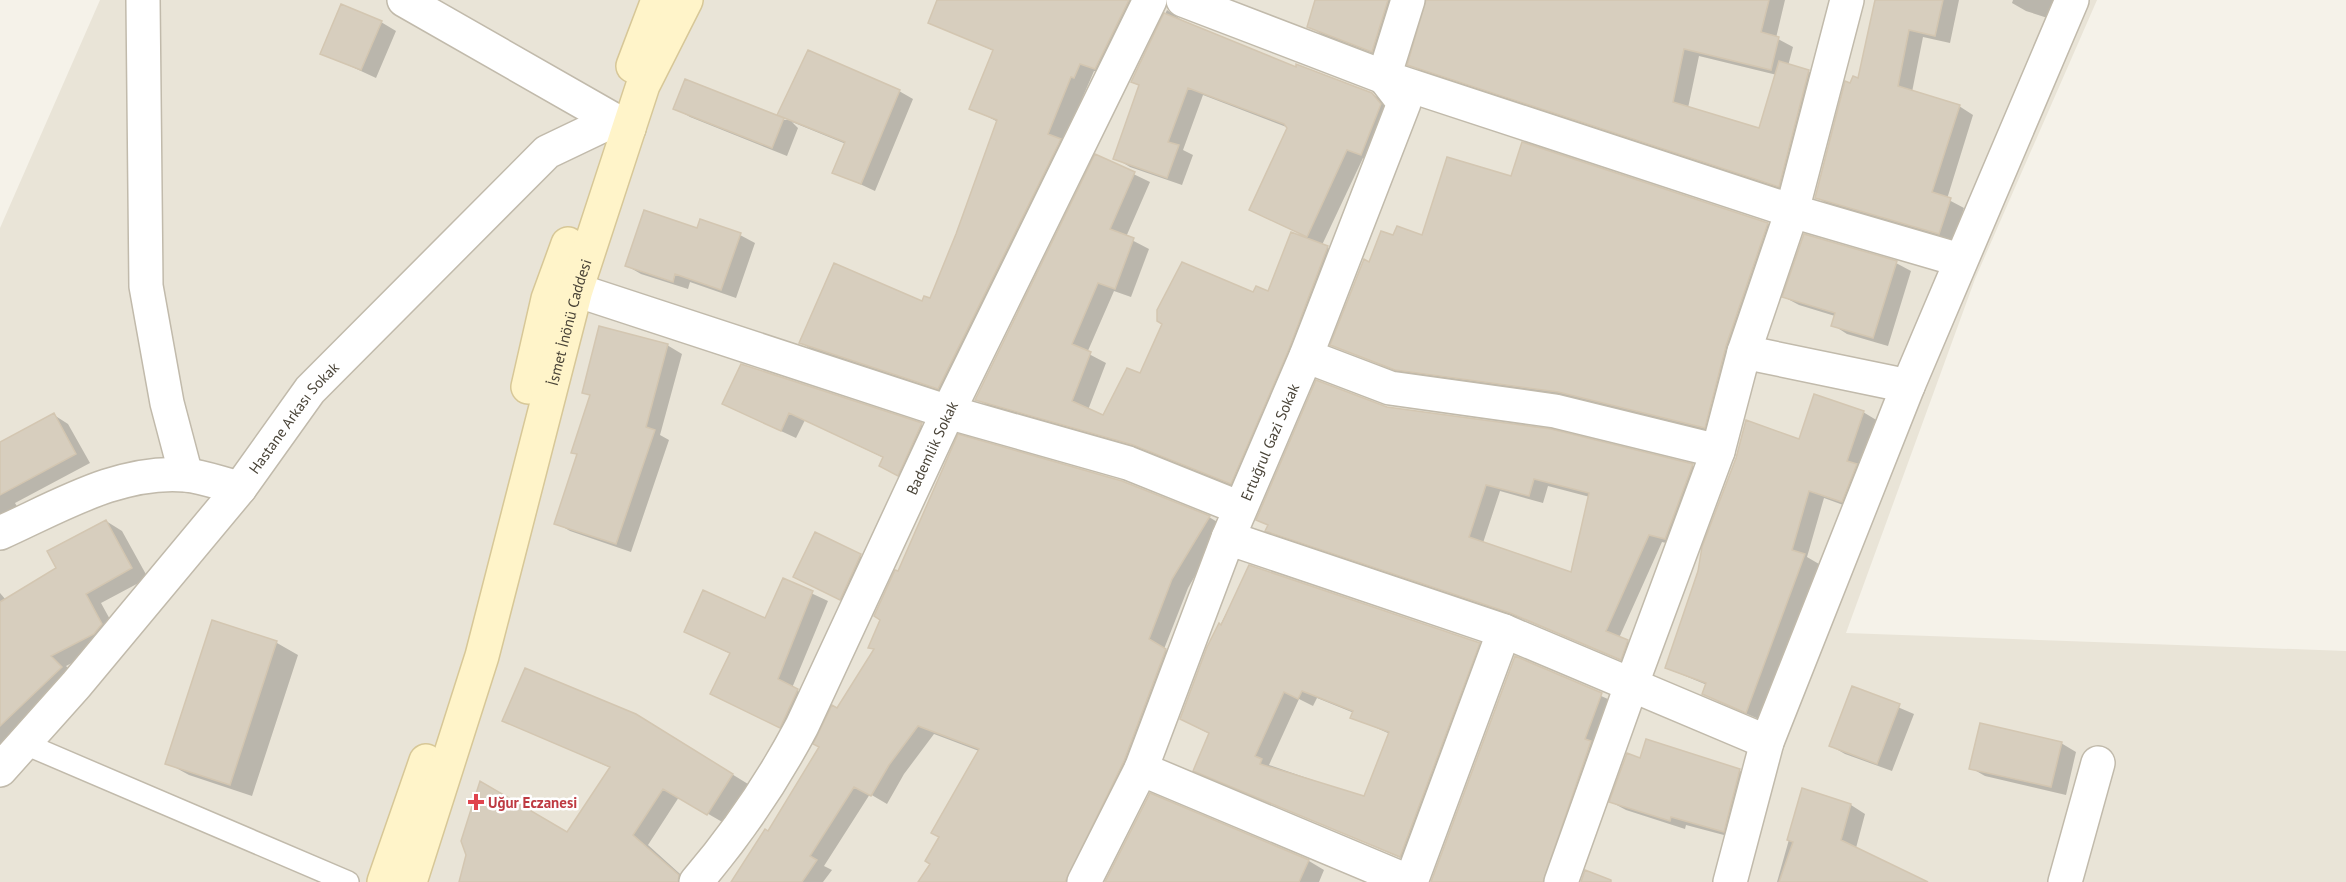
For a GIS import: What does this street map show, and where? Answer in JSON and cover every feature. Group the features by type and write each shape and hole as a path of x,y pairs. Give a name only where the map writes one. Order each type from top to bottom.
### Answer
{"street":[{"path":"143,0 146,286 167,403 186,475"},
{"path":"404,0 621,124"},
{"path":"384,882 478,609 548,299 621,124 658,0"},
{"name":"İsmet İnönü Caddesi","path":"410,882 482,656 621,124 686,0"},
{"name":"Bademlik Sokak","path":"696,882 716,859 780,767 802,726 948,412 1150,0"},
{"path":"1183,0 1384,77 1792,211 1960,260"},
{"path":"1384,77 1408,0"},
{"path":"1561,882 1630,686 1718,451 1744,352 1792,211 1847,0"},
{"path":"1730,882 1767,742 1908,386 2072,0"},
{"name":"Ertuğrul Gazi Sokak","path":"1087,881 1141,769 1228,538 1306,356 1404,103 1384,77"},
{"name":"Hastane Arkası Sokak","path":"0,770 76,685 240,488 310,390 547,152 621,124"},
{"path":"576,290 948,412 1128,463 1240,508"},
{"path":"1744,352 1908,386"},
{"path":"1306,356 1390,388 1555,411 1718,451"},
{"path":"0,533 105,486 142,477 186,475 240,488"},
{"path":"1228,538 1504,631 1767,742"},
{"path":"1141,769 1410,882 1504,631"},
{"path":"2066,882 2098,764"}],"lane":[{"path":"23,742 348,882"}],"shaded area":[{"path":"100,0 2097,0 1975,279 1846,633 2346,651 2346,882 0,882 0,228"}],"building":[{"path":"937,0 1129,0 1095,69 1080,64 1074,78 1071,77 1048,134 1061,139 938,389 799,343 834,263 922,301 924,296 930,298 956,234 997,120 969,109 993,50 928,23"},
{"path":"1315,0 1388,0 1372,52 1307,27"},
{"path":"1426,0 1769,0 1761,32 1779,37 1771,70 1684,49 1673,102 1759,128 1779,61 1809,70 1779,187 1407,65"},
{"path":"1875,0 1943,0 1935,36 1909,30 1898,86 1960,105 1932,192 1951,198 1939,234 1815,198 1845,81 1850,83 1853,76 1858,78"},
{"path":"341,4 382,21 361,70 320,54"},
{"path":"1164,13 1296,67 1296,64 1372,93 1381,104 1361,155 1347,150 1307,237 1249,210 1287,128 1284,124 1188,88 1168,142 1179,145 1167,178 1113,159 1139,85 1131,82"},
{"path":"808,50 900,90 861,184 832,173 845,142 777,115"},
{"path":"685,79 784,118 772,148 673,109"},
{"path":"1522,142 1768,223 1726,346 1705,428 1558,392 1395,370 1330,345 1364,259 1369,262 1381,231 1393,235 1397,226 1422,235 1447,157 1511,176"},
{"path":"1095,154 1135,172 1110,229 1134,238 1115,289 1098,283 1072,344 1091,352 1072,401 1103,415 1127,368 1140,373 1162,324 1157,321 1157,310 1182,262 1253,292 1256,286 1268,291 1291,232 1328,246 1289,349 1231,484 1133,445 975,400"},
{"path":"644,210 697,228 700,219 741,233 721,290 675,274 673,282 625,266"},
{"path":"1804,234 1897,261 1873,338 1831,326 1835,313 1782,297"},
{"path":"599,326 668,344 646,427 655,430 616,544 554,524 577,454 571,453 590,395 582,393"},
{"path":"741,364 922,423 898,476 879,466 883,457 789,413 781,431 722,404"},
{"path":"1316,380 1387,407 1551,429 1693,464 1665,539 1649,535 1606,631 1628,640 1621,660 1510,613 1265,531 1268,525 1256,520","holes":["1534,479 1589,493 1571,572 1469,537 1486,485 1529,496"]},
{"path":"1814,394 1864,411 1847,461 1857,464 1842,502 1809,491 1792,550 1805,554 1746,713 1702,694 1706,683 1665,668 1698,571 1702,547 1736,458 1746,420 1799,439"},
{"path":"54,413 76,454 0,495 0,442"},
{"path":"958,434 1122,481 1210,516 1172,579 1149,639 1166,649 1124,761 1065,882 918,882 930,864 925,861 939,837 931,833 979,749 918,726 889,765 871,796 854,787 810,856 817,860 802,882 731,882 765,829 768,831 819,747 813,744 832,705 837,708 874,649 868,648 880,620 874,616 895,570 898,571"},
{"path":"106,520 132,568 86,594 102,624 94,634 51,656 62,667 0,726 0,602 56,568 47,551"},
{"path":"815,532 861,554 840,600 793,577"},
{"path":"1249,565 1480,643 1400,857 1193,771 1209,733 1180,719 1207,647 1219,623 1221,625","holes":["1302,691 1353,711 1350,718 1389,732 1364,796 1260,764 1262,759 1255,756 1284,692 1298,699"]},
{"path":"783,578 813,591 778,679 798,689 780,728 710,694 730,653 684,632 703,590 765,618"},
{"path":"212,620 277,641 230,785 165,764"},
{"path":"1515,656 1602,693 1585,739 1591,741 1543,882 1431,882"},
{"path":"525,668 636,714 733,774 707,815 663,789 633,835 679,875 678,882 459,882 466,855 461,841 480,781 567,832 610,767 502,721"},
{"path":"1852,686 1900,704 1877,764 1829,746"},
{"path":"1980,723 2062,742 2051,787 1969,769"},
{"path":"1646,739 1740,769 1724,832 1671,817 1670,821 1609,802 1627,753 1640,758"},
{"path":"1802,788 1851,804 1841,840 1928,882 1779,882 1793,842 1787,840"},
{"path":"1150,793 1309,860 1299,882 1105,882"},
{"path":"1585,870 1611,880 1611,882 1581,882"}],"place":[{"name":"Uğur Eczanesi","path":"476,802"}]}
